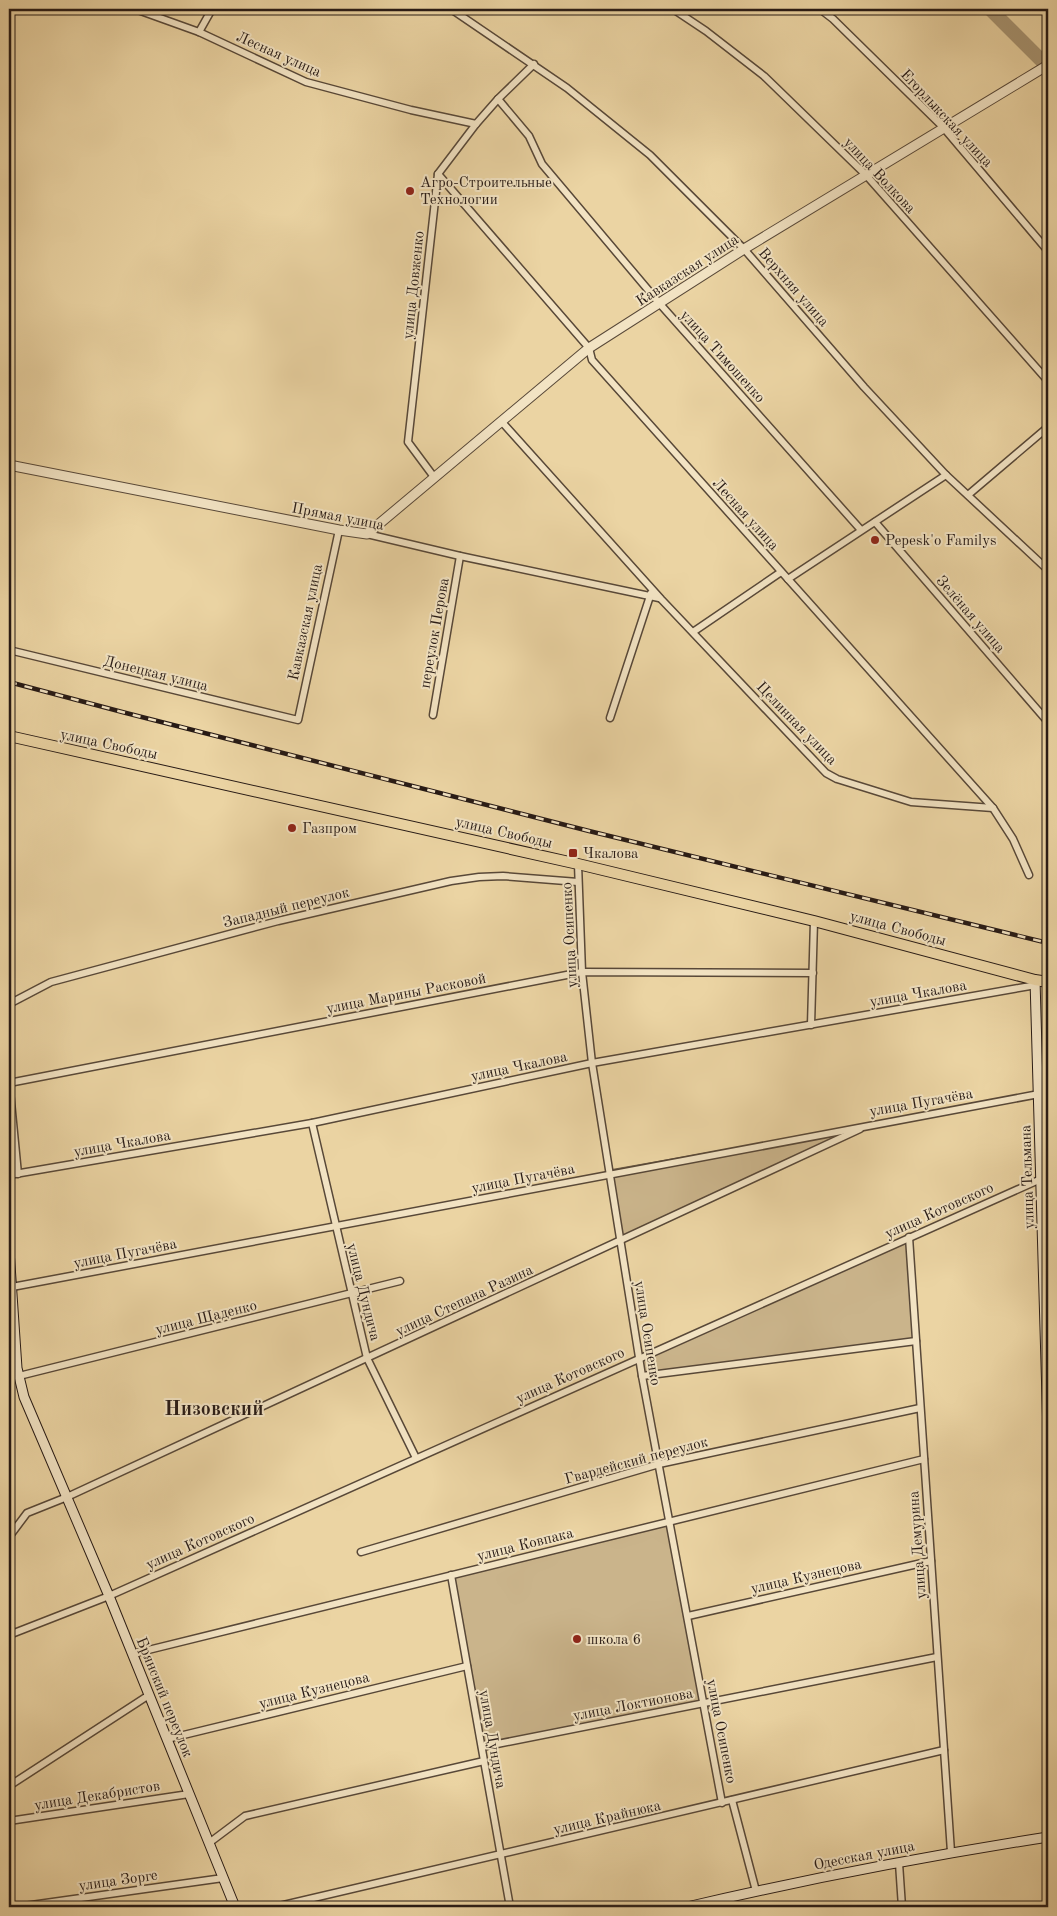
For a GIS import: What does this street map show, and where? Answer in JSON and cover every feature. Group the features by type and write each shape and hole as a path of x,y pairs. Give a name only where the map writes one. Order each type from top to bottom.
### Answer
{"main road":[{"name":"Кавказская улица","path":"367,534 589,348 744,249 1048,65"},
{"name":"Прямая улица","path":"9,466 367,534"},
{"name":"улица Свободы","path":"9,736 578,864 814,921 1035,983 1048,982"},
{"name":"улица Тельмана","path":"1035,983 1046,1301 1048,1433"},
{"name":"Брянский переулок","path":"9,1250 15,1372 109,1596 235,1907"},
{"name":"Одесская улица","path":"687,1907 756,1890 899,1862 1048,1837"}],"street":[{"name":"Лесная улица","path":"135,9 199,32 306,82 411,110 476,124"},
{"path":"199,32 212,9"},
{"name":"Верхняя улица","path":"451,9 567,88 650,155 744,249 864,387 946,475 1048,570"},
{"name":"улица Волкова","path":"673,9 706,31 764,76 866,175 1048,381"},
{"name":"Егорлыкская улица","path":"820,9 833,19 943,128 1048,251"},
{"path":"438,174 476,124 498,99 534,64"},
{"name":"улица Тимошенко","path":"498,99 529,136 542,164 660,304 862,530"},
{"name":"Лесная улица","path":"438,174 589,348 592,360 992,808 1013,839 1029,875"},
{"name":"улица Довженко","path":"434,477 408,442 438,174"},
{"path":"502,422 651,593 610,718"},
{"path":"968,495 1048,427"},
{"path":"788,580 946,475"},
{"name":"Зелёная улица","path":"875,522 1048,722"},
{"name":"Кавказская улица","path":"298,720 339,530"},
{"name":"Прямая улица","path":"367,534 460,556 651,593 661,598"},
{"name":"переулок Перова","path":"433,715 460,556"},
{"path":"692,632 781,572"},
{"name":"Целинная улица","path":"661,598 826,774 911,802 992,808"},
{"name":"Донецкая улица","path":"9,650 298,720"},
{"name":"улица Осипенко","path":"578,864 582,972 592,1063 642,1376 722,1803"},
{"name":"Западный переулок","path":"9,1004 51,982 278,921 451,882 479,877 503,876 578,882"},
{"path":"811,1025 814,921"},
{"name":"улица Марины Расковой","path":"9,1082 582,972 813,973"},
{"name":"улица Чкалова","path":"9,1175 312,1123 592,1063 811,1025 1035,983"},
{"path":"9,1082 18,1174"},
{"name":"улица Пугачёва","path":"12,1287 870,1124 1038,1094"},
{"name":"улица Дундича","path":"312,1123 367,1358 416,1458"},
{"name":"улица Степана Разина","path":"9,1537 26,1513 67,1497 870,1124"},
{"name":"улица Котовского","path":"9,1635 109,1596 1041,1178"},
{"name":"улица Демурина","path":"908,1237 951,1852"},
{"name":"улица Щаденко","path":"15,1372 400,1281"},
{"name":"улица Котовского","path":"642,1376 916,1341"},
{"name":"Гвардейский переулок","path":"361,1552 659,1464 920,1408"},
{"name":"улица Ковпака","path":"132,1654 924,1459"},
{"name":"улица Кузнецова","path":"688,1616 931,1562"},
{"name":"улица Дундича","path":"452,1575 510,1907"},
{"path":"9,1626 9,1635"},
{"name":"улица Локтионова","path":"482,1747 937,1657"},
{"name":"улица Кузнецова","path":"167,1738 468,1666"},
{"path":"9,1786 149,1695"},
{"name":"улица Крайнюка","path":"275,1907 944,1750"},
{"path":"209,1843 245,1816 484,1761"},
{"name":"улица Декабристов","path":"9,1821 189,1794"},
{"name":"улица Осипенко","path":"732,1800 756,1890"},
{"path":"899,1862 902,1907"},
{"name":"улица Зорге","path":"17,1907 223,1878"}],"shaded area":[{"path":"870,1124 621,1241 609,1170"},
{"path":"909,1237 916,1341 642,1376 639,1358"},
{"name":"школа 6","path":"670,1521 704,1703 482,1747 451,1575"}],"waterway":[{"path":"990,9 1048,67"}],"railway":[{"path":"9,682 589,831 1048,943"}],"place":[{"name":"Агро-Строительные Технологии","path":"410,191"},
{"name":"Pepesk'o Familys","path":"875,540"},
{"name":"Газпром","path":"292,828"},
{"name":"Чкалова","path":"573,853"},
{"name":"школа 6","path":"577,1639"}],"district":[{"name":"Низовский","path":"214,1408"}]}
